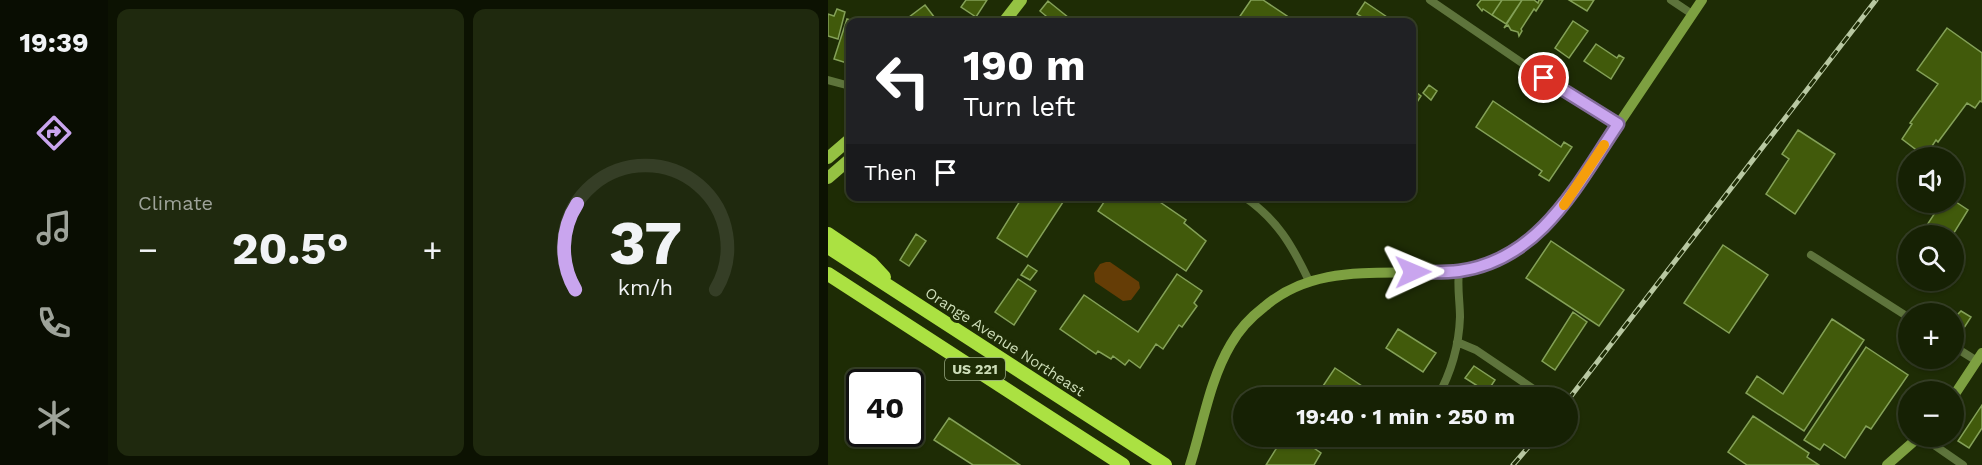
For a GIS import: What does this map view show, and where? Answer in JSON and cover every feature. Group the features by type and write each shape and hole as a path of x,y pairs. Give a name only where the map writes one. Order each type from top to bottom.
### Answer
{"highway":[{"path":"828,234 871,263 895,290"},
{"name":"Orange Avenue Northeast","path":"828,247 1165,465"},
{"name":"US 221","path":"828,274 1123,465"}],"main road":[{"path":"1007,18 1021,0"},
{"path":"828,158 846,142"},
{"path":"828,178 846,162"}],"street":[{"path":"1430,0 1544,78 1618,124"},
{"path":"1671,0 1692,14"},
{"path":"1190,465 1216,376 1232,342 1253,315 1293,287 1310,281 1345,273 1459,271 1506,256 1538,233 1571,195 1702,0"},
{"path":"828,80 846,85"},
{"path":"1250,201 1286,236 1310,281"},
{"path":"1811,255 1898,311"},
{"path":"1442,387 1452,365 1457,342 1460,316 1457,290 1459,271"},
{"path":"1457,342 1476,350 1531,387"},
{"path":"1963,381 1979,357 1964,351"},
{"path":"1887,465 1907,447"},
{"path":"1937,447 1964,465"}],"shaded area":[{"path":"1110,262 1139,282 1140,288 1131,300 1123,301 1095,282 1094,273 1100,264"}],"building":[{"path":"966,0 987,0 976,17 961,7"},
{"path":"1251,0 1263,0 1290,18 1239,18"},
{"path":"1481,0 1502,0 1492,15 1483,9 1482,11 1477,5"},
{"path":"1502,0 1522,0 1506,24 1492,15"},
{"path":"1522,0 1534,0 1538,3 1539,0 1543,0 1536,11 1534,9 1519,36 1518,32 1511,30 1508,25 1504,28"},
{"path":"1569,0 1594,0 1587,11"},
{"path":"1048,1 1069,18 1044,18 1046,16 1040,11"},
{"path":"1365,2 1389,18 1364,18 1357,14"},
{"path":"925,5 935,18 908,18"},
{"path":"837,9 845,12 838,39 828,36 828,14 834,16"},
{"path":"1573,21 1588,31 1569,58 1555,48"},
{"path":"846,22 846,63 834,59"},
{"path":"1947,28 1982,53 1982,102 1980,101 1975,108 1967,103 1938,142 1936,140 1931,147 1913,147 1902,139 1912,124 1910,123 1938,84 1917,70"},
{"path":"1596,44 1617,58 1619,55 1624,58 1611,79 1584,61"},
{"path":"1429,85 1437,91 1431,100 1423,93"},
{"path":"1416,92 1421,96 1416,104"},
{"path":"1493,101 1561,147 1564,142 1572,147 1549,181 1539,175 1542,171 1476,127"},
{"path":"1798,130 1835,154 1795,214 1766,194 1789,159 1782,154"},
{"path":"1020,201 1064,201 1027,257 997,238"},
{"path":"1105,201 1158,201 1186,220 1184,223 1206,241 1186,271 1098,211"},
{"path":"1964,207 1968,210 1959,225 1927,225 1935,213 1964,213"},
{"path":"916,234 926,241 909,266 900,260"},
{"path":"1551,241 1624,290 1599,326 1526,278"},
{"path":"1723,245 1768,275 1729,333 1684,303"},
{"path":"1028,265 1037,271 1030,280 1021,275"},
{"path":"1177,274 1202,291 1194,303 1197,306 1182,327 1179,325 1163,349 1156,344 1140,368 1129,360 1125,365 1113,356 1111,359 1098,351 1096,354 1060,329 1084,295 1138,332"},
{"path":"1018,279 1036,291 1014,325 995,312"},
{"path":"1573,312 1587,322 1555,370 1542,361"},
{"path":"1964,313 1971,317 1964,328"},
{"path":"1832,319 1864,340 1804,431 1746,393 1757,376 1783,394"},
{"path":"1398,329 1436,353 1423,372 1386,348"},
{"path":"1866,347 1908,375 1904,381 1898,381 1898,390 1871,429 1866,426 1845,458 1824,444 1820,450 1804,440"},
{"path":"1474,366 1495,380 1490,387 1479,387 1465,378"},
{"path":"1335,368 1364,387 1322,387"},
{"path":"1982,405 1982,428 1969,448 1964,445 1964,432"},
{"path":"1753,416 1809,453 1807,457 1819,465 1747,465 1728,452"},
{"path":"949,418 1020,465 973,465 934,440"},
{"path":"1273,447 1312,447 1321,453 1314,465 1266,465 1276,449"}],"railway":[{"path":"1578,387 1876,0"},
{"path":"1513,465 1529,447"}],"slow traffic":[{"path":"1564,205 1604,145"}],"route":[{"path":"1413,272 1459,271 1506,256 1523,246 1538,233 1571,195 1618,124 1544,78"}]}
